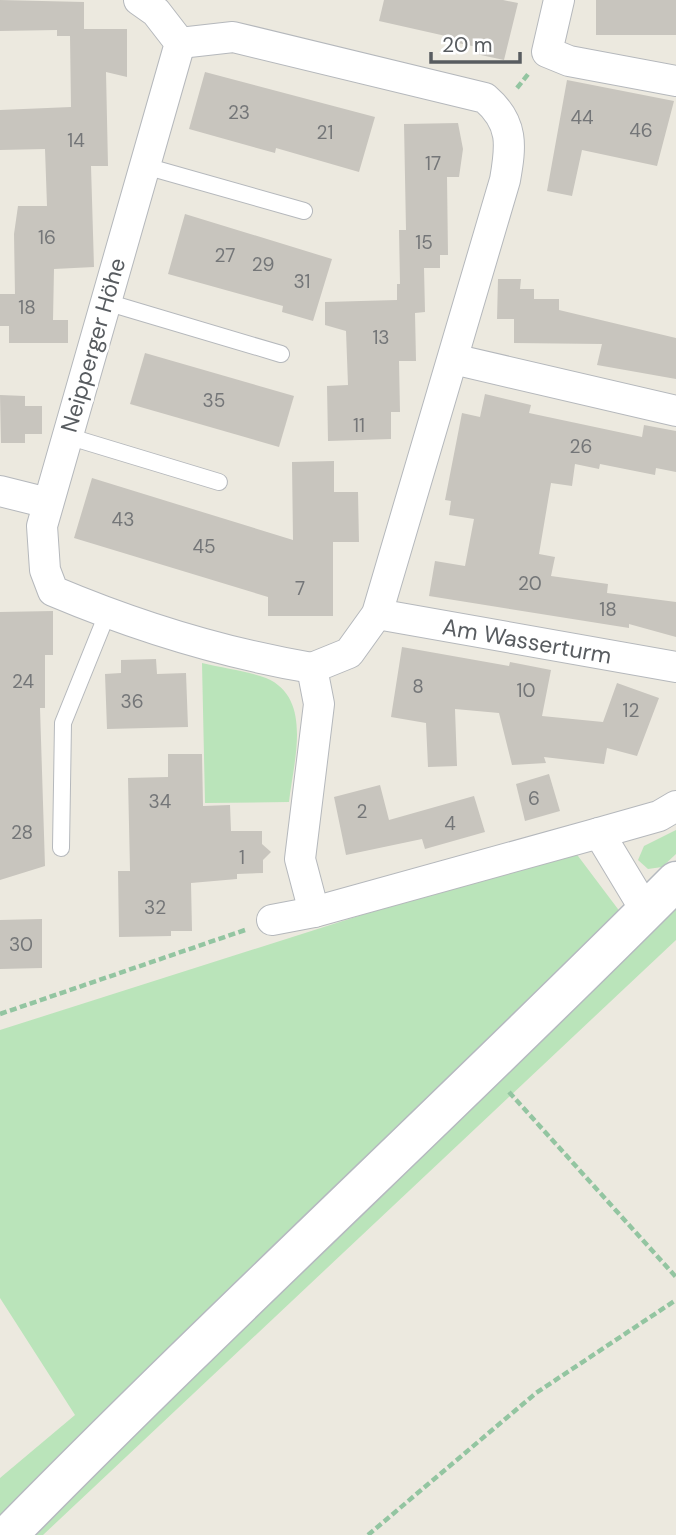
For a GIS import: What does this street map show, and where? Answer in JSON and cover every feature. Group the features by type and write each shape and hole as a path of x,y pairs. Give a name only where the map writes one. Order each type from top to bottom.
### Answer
{"main road":[{"path":"8,1535 156,1385 467,1087 676,881"}],"street":[{"path":"139,0 156,12 180,43 233,37 492,104 512,144 505,180 377,614 349,653 312,668 319,704 300,859 314,912"},
{"path":"559,0 547,52 569,61 676,81"},
{"name":"Neipperger Höhe","path":"180,43 41,526 44,570 53,592 107,614 256,659 312,668"},
{"path":"453,359 676,411"},
{"path":"0,491 48,503"},
{"name":"Am Wasserturm","path":"377,614 676,667"},
{"path":"272,920 314,912 659,816 676,806"},
{"path":"598,833 646,911"}],"lane":[{"path":"145,166 304,211"},
{"path":"106,302 281,354"},
{"path":"67,436 219,482"},
{"path":"61,848 63,723 107,614"}],"path":[{"path":"492,104 547,52"},
{"path":"0,1014 272,920"},
{"path":"513,1096 676,1277"},
{"path":"368,1535 536,1393 676,1300"}],"green space":[{"path":"202,663 266,678 281,687 290,700 297,733 289,802 205,803"},
{"path":"676,830 676,854 662,867 648,869 638,860 644,846"},
{"path":"572,848 636,933 676,897 676,940 43,1535 0,1535 0,1478 75,1415 0,1298 0,1030"}],"building":[{"path":"0,0 84,2 84,29 127,29 127,77 106,72 108,166 91,166 94,267 54,269 53,320 68,320 68,343 9,343 9,326 0,326 0,294 15,294 14,234 18,206 47,206 45,149 0,150 0,110 71,107 70,36 57,36 57,30 0,31"},
{"path":"384,0 503,0 518,3 504,60 476,54 477,47 458,43 459,39 379,21"},
{"path":"596,0 676,0 676,35 596,35"},
{"path":"205,72 375,117 359,172 276,148 275,153 189,129"},
{"path":"567,80 674,101 657,166 582,150 572,196 547,191"},
{"path":"458,123 463,149 459,177 447,177 448,255 440,255 440,268 424,268 425,312 415,313 416,361 399,361 400,412 391,412 391,439 328,441 327,386 348,385 346,331 325,325 325,302 397,300 397,284 400,284 399,230 406,230 404,124"},
{"path":"185,214 332,259 313,321 282,312 283,306 168,274"},
{"path":"498,279 521,279 520,289 534,289 534,299 559,299 559,310 676,338 676,379 597,365 602,344 514,343 514,319 497,319"},
{"path":"145,353 294,396 279,447 130,404"},
{"path":"485,394 531,405 529,413 642,437 644,425 676,431 676,472 656,468 655,475 600,464 599,469 575,464 572,486 551,483 539,554 555,557 551,576 608,584 607,593 676,602 676,637 629,624 629,628 429,596 435,561 465,566 474,519 449,515 451,501 445,500 462,413 480,417"},
{"path":"0,395 25,396 25,406 42,406 42,434 25,434 25,443 1,443"},
{"path":"334,461 334,492 358,492 359,542 333,542 333,616 268,616 268,597 74,538 92,478 293,540 292,462"},
{"path":"53,611 53,655 45,655 45,708 40,708 45,866 0,880 0,612"},
{"path":"402,647 509,666 510,662 551,670 542,716 603,722 617,683 659,698 637,756 607,748 604,764 544,757 546,763 512,765 499,713 455,709 457,766 428,767 426,723 391,717"},
{"path":"156,659 157,674 186,673 188,727 107,729 105,674 121,673 121,660"},
{"path":"168,754 202,754 203,806 230,805 231,831 262,831 262,844 271,852 263,860 263,873 237,874 237,879 191,883 192,931 171,931 171,936 119,937 118,871 130,871 128,778 168,777"},
{"path":"549,774 560,811 525,821 516,784"},
{"path":"380,785 389,820 474,796 485,832 425,849 422,839 346,855 334,797"},
{"path":"42,919 42,968 0,969 0,920"}]}
